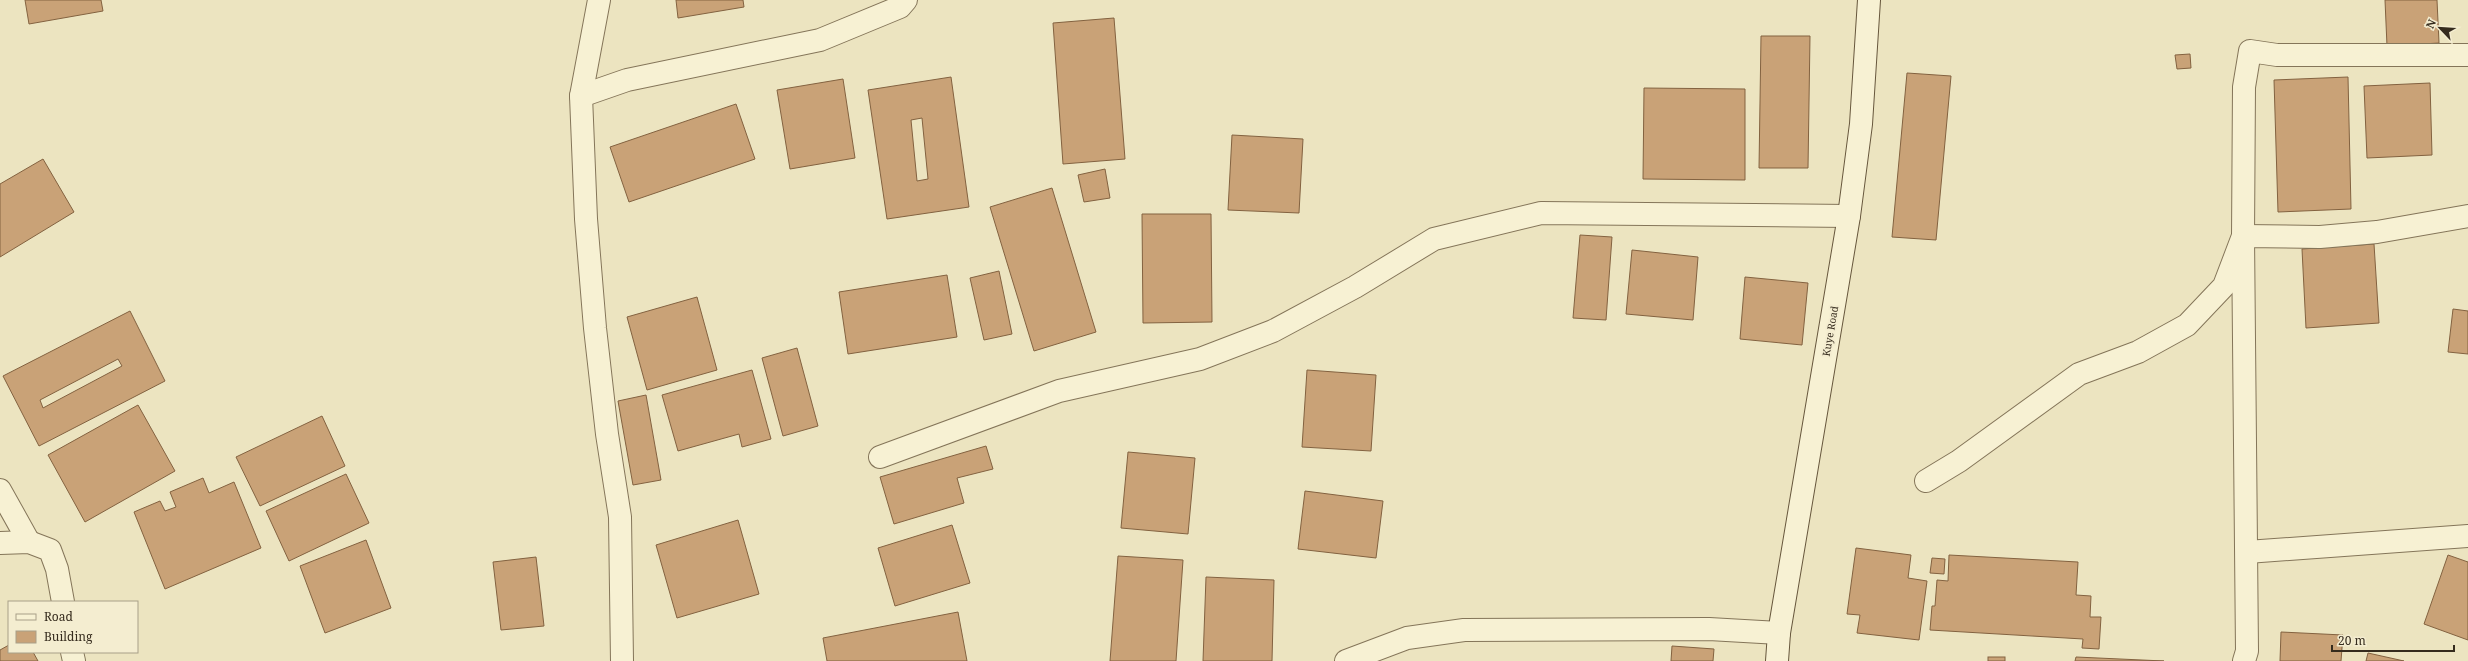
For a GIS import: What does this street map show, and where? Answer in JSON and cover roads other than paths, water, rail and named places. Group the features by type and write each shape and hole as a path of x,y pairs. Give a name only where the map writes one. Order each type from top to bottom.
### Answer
{"street":[{"path":"599,0 580,96 586,219 595,328 607,434 620,517 622,661"},
{"path":"580,96 627,80 820,40 900,7 906,0"},
{"name":"Kuye Road","path":"1777,661 1779,633 1849,216 1862,124 1869,0"},
{"path":"2244,661 2247,651 2247,552 2243,236 2244,87 2250,51 2277,55 2468,55"},
{"path":"880,457 1059,391 1200,359 1273,332 1355,287 1434,238 1541,214 1849,216"},
{"path":"2243,236 2320,237 2376,232 2468,216"},
{"path":"1926,481 1959,461 2079,374 2138,352 2187,325 2224,286 2243,236"},
{"path":"0,490 30,542"},
{"path":"2247,552 2468,536"},
{"path":"0,543 30,542 50,550 57,569 63,601"},
{"path":"1346,661 1407,638 1464,630 1701,629 1779,633"}]}
